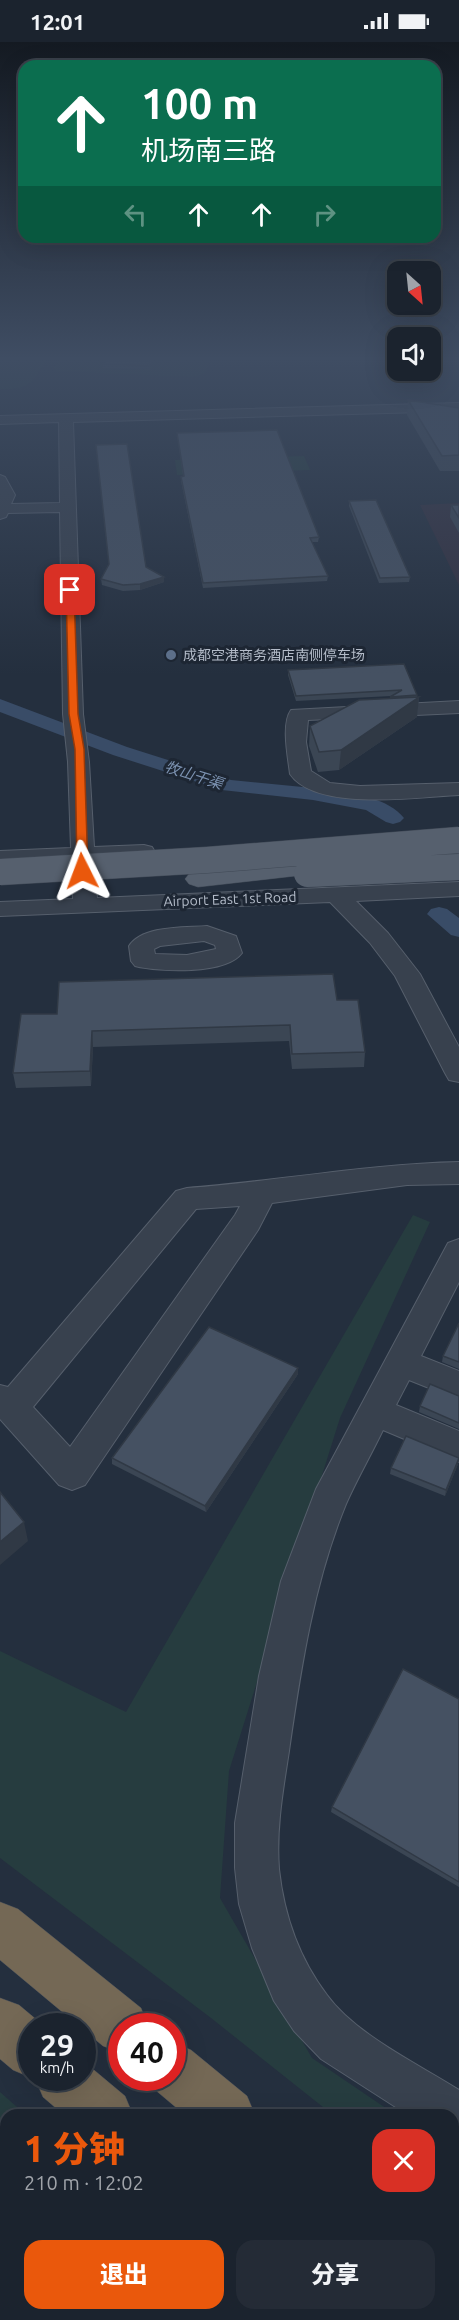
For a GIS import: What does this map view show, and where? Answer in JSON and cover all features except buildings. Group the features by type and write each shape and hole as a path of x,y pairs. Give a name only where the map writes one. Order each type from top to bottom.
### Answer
{"highway":[{"path":"0,1927 108,2016"},
{"path":"0,2024 18,2039"},
{"path":"186,2080 221,2109"},
{"path":"77,2091 99,2109"}],"main road":[{"path":"0,872 459,840"},
{"path":"193,890 459,854"},
{"path":"0,889 193,890 459,867"}],"street":[{"path":"67,462 74,714 80,749 81,854 85,905"},
{"path":"0,480 7,495 1,511 68,507"},
{"path":"459,707 298,714 296,742 301,774 324,789 360,793 459,789"},
{"path":"0,858 459,840"},
{"name":"Airport East 1st Road","path":"0,909 85,905 193,890 337,895 459,889"},
{"path":"183,934 193,890"},
{"path":"337,895 379,938 406,974 459,1073"},
{"path":"262,1193 247,1222 72,1474 6,1403 187,1199 262,1193 407,1174 459,1173"},
{"path":"444,2109 338,2042 311,2014 291,1984 275,1948 262,1904 257,1868 257,1823 279,1676 300,1581 329,1500 377,1412 459,1251"},
{"path":"402,1364 459,1386"},
{"path":"377,1412 459,1447"}],"shaded area":[{"path":"459,503 459,585 420,505"}],"green space":[{"path":"175,462 307,462 310,470 177,475"},
{"path":"413,1215 430,1222 340,1418 229,1771 220,1898 312,2058 387,2109 325,2109 211,2018 0,1858 0,1651 126,1712"},
{"path":"0,2092 19,2109 0,2109"}],"waterway":[{"name":"牧山干渠","path":"0,705 120,751 229,786 313,794 372,805 393,818"},
{"name":"牧山干渠","path":"439,914 459,930"}],"place":[{"name":"成都空港商务酒店南侧停车场","path":"171,655"}],"route":[{"path":"70,590 74,714 80,749 82,871"}]}
